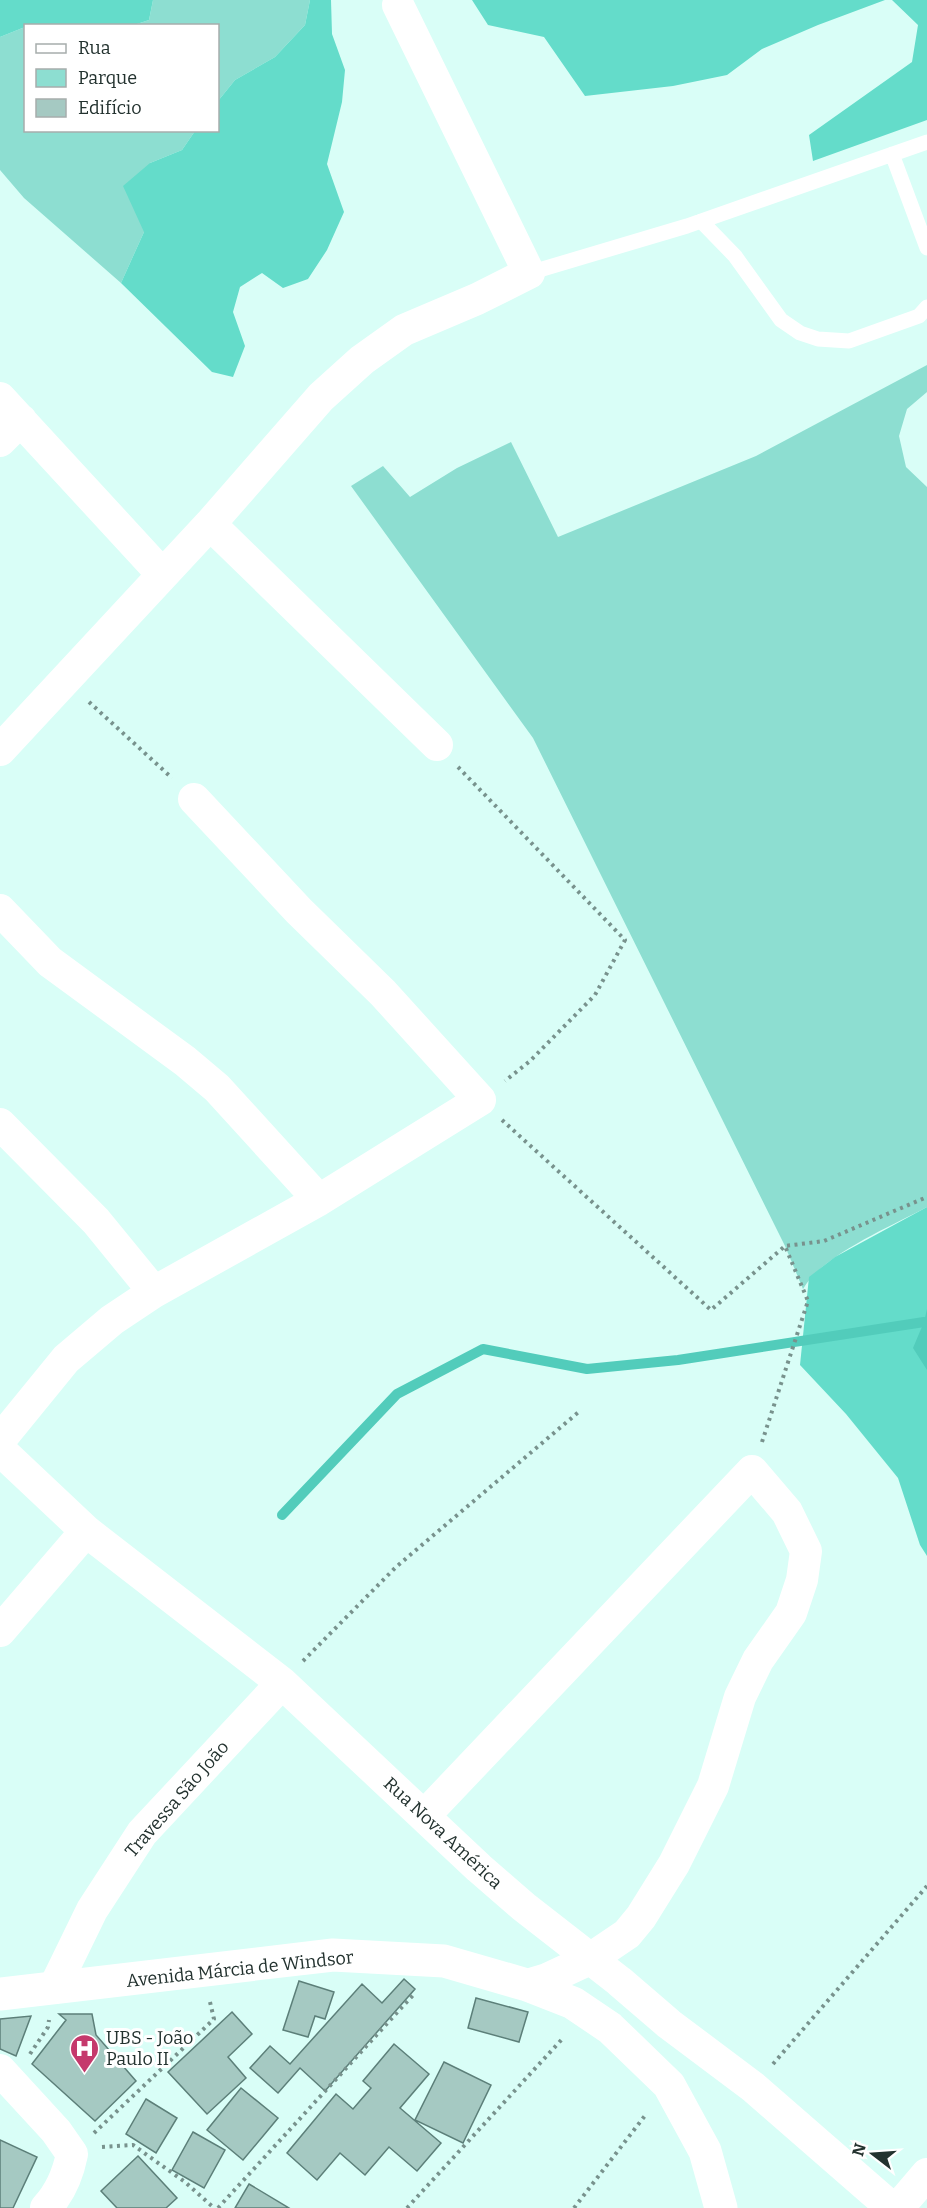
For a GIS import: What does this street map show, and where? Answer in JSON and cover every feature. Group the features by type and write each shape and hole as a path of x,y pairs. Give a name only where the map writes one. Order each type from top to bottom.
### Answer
{"street":[{"path":"5,740 65,680 210,524 321,397 362,360 404,330 529,273 398,5"},
{"path":"7,420 162,574"},
{"path":"210,524 437,745"},
{"path":"0,1440 66,1359 112,1320 154,1292 319,1200 480,1100 383,993 299,911 194,799"},
{"path":"0,910 50,962 185,1061 217,1088 319,1200"},
{"path":"0,1124 96,1221 154,1292"},
{"name":"Rua Nova América","path":"0,1450 86,1531 282,1683 479,1868 669,2024 753,2087 892,2208"},
{"path":"424,1815 752,1471 787,1512 806,1551 802,1580 791,1612 758,1660 740,1697 713,1786 674,1864 641,1917 627,1934 590,1959 547,1979 527,1985"},
{"path":"0,1631 86,1531"},
{"name":"Travessa São João","path":"54,1988 92,1910 142,1833 282,1683"},
{"name":"Avenida Márcia de Windsor","path":"0,1994 333,1955 444,1962 527,1985 573,2003 610,2028 669,2085 705,2151 720,2208"},
{"path":"5,2076 56,2131 72,2154 64,2182 46,2208"},
{"path":"898,2208 927,2174"}],"lane":[{"path":"529,273 694,224 927,142"},
{"path":"892,154 927,248"},
{"path":"694,224 735,256 781,320 800,333 818,339 849,341 919,316 927,308"}],"path":[{"path":"65,680 194,799"},
{"path":"437,745 625,940 595,995 530,1061 480,1100 711,1310 785,1246 824,1241 927,1197"},
{"path":"752,1471 808,1301 785,1246"},
{"path":"282,1683 396,1567 581,1410"},
{"path":"753,2087 927,1886"},
{"path":"72,2154 94,2148 133,2145 216,2208 444,1962"},
{"path":"72,2154 214,2019 203,1971"},
{"path":"5,2076 48,2027 54,1988"},
{"path":"407,2208 586,2012"},
{"path":"574,2208 669,2085"}],"green space":[{"path":"153,0 310,0 305,25 275,57 235,80 219,100 219,24 137,24 149,20"},
{"path":"24,27 24,132 194,132 182,150 150,163 144,232 121,283 24,198 0,170 0,37"},
{"path":"927,365 927,392 907,409 899,436 906,467 927,487 927,1207 841,1253 812,1276 803,1289 785,1246 533,738 351,486 383,466 410,497 457,468 511,442 558,537 756,456"}],"shaded area":[{"path":"0,0 153,0 149,20 137,24 24,24 24,27 0,37"},
{"path":"310,0 331,0 332,34 345,70 342,102 327,164 344,212 327,250 308,279 283,288 262,273 240,287 233,312 245,346 233,377 212,372 121,283 144,232 123,186 150,163 182,150 194,132 219,132 219,100 235,80 275,57 305,25"},
{"path":"472,0 885,0 762,49 727,75 673,86 585,96 544,37 488,25"},
{"path":"892,0 927,0 927,120 813,161 809,135 912,62 918,25"},
{"path":"927,1207 927,1556 920,1545 898,1478 846,1414 800,1365 809,1277 835,1257"},
{"path":"927,1309 927,1370 913,1348"}],"building":[{"path":"404,1979 415,1989 325,2091 300,2068 278,2093 250,2068 270,2046 290,2064 362,1984 382,2003"},
{"path":"299,1981 334,1992 325,2019 315,2016 308,2037 283,2030"},
{"path":"476,1998 528,2012 519,2042 468,2028"},
{"path":"232,2012 252,2034 228,2057 246,2078 207,2114 168,2072"},
{"name":"UBS - João Paulo II","path":"59,2014 92,2014 96,2035 136,2081 95,2121 32,2064 66,2020"},
{"path":"31,2016 16,2056 0,2049 0,2019"},
{"path":"394,2044 429,2074 400,2108 441,2143 417,2171 389,2147 365,2175 340,2153 317,2180 287,2153 336,2094 353,2109 371,2088 363,2081"},
{"path":"444,2062 491,2085 463,2143 415,2120"},
{"path":"241,2088 278,2118 243,2160 207,2130"},
{"path":"146,2099 177,2118 156,2153 126,2134"},
{"path":"193,2132 225,2150 204,2188 172,2170"},
{"path":"0,2140 37,2157 13,2208 0,2208"},
{"path":"138,2156 177,2198 166,2208 117,2208 101,2191"},
{"path":"249,2184 289,2208 235,2208"}],"waterway":[{"path":"282,1515 397,1394 483,1349 587,1369 678,1360 924,1322"}],"place":[{"name":"UBS - João Paulo II","path":"85,2074"}]}
